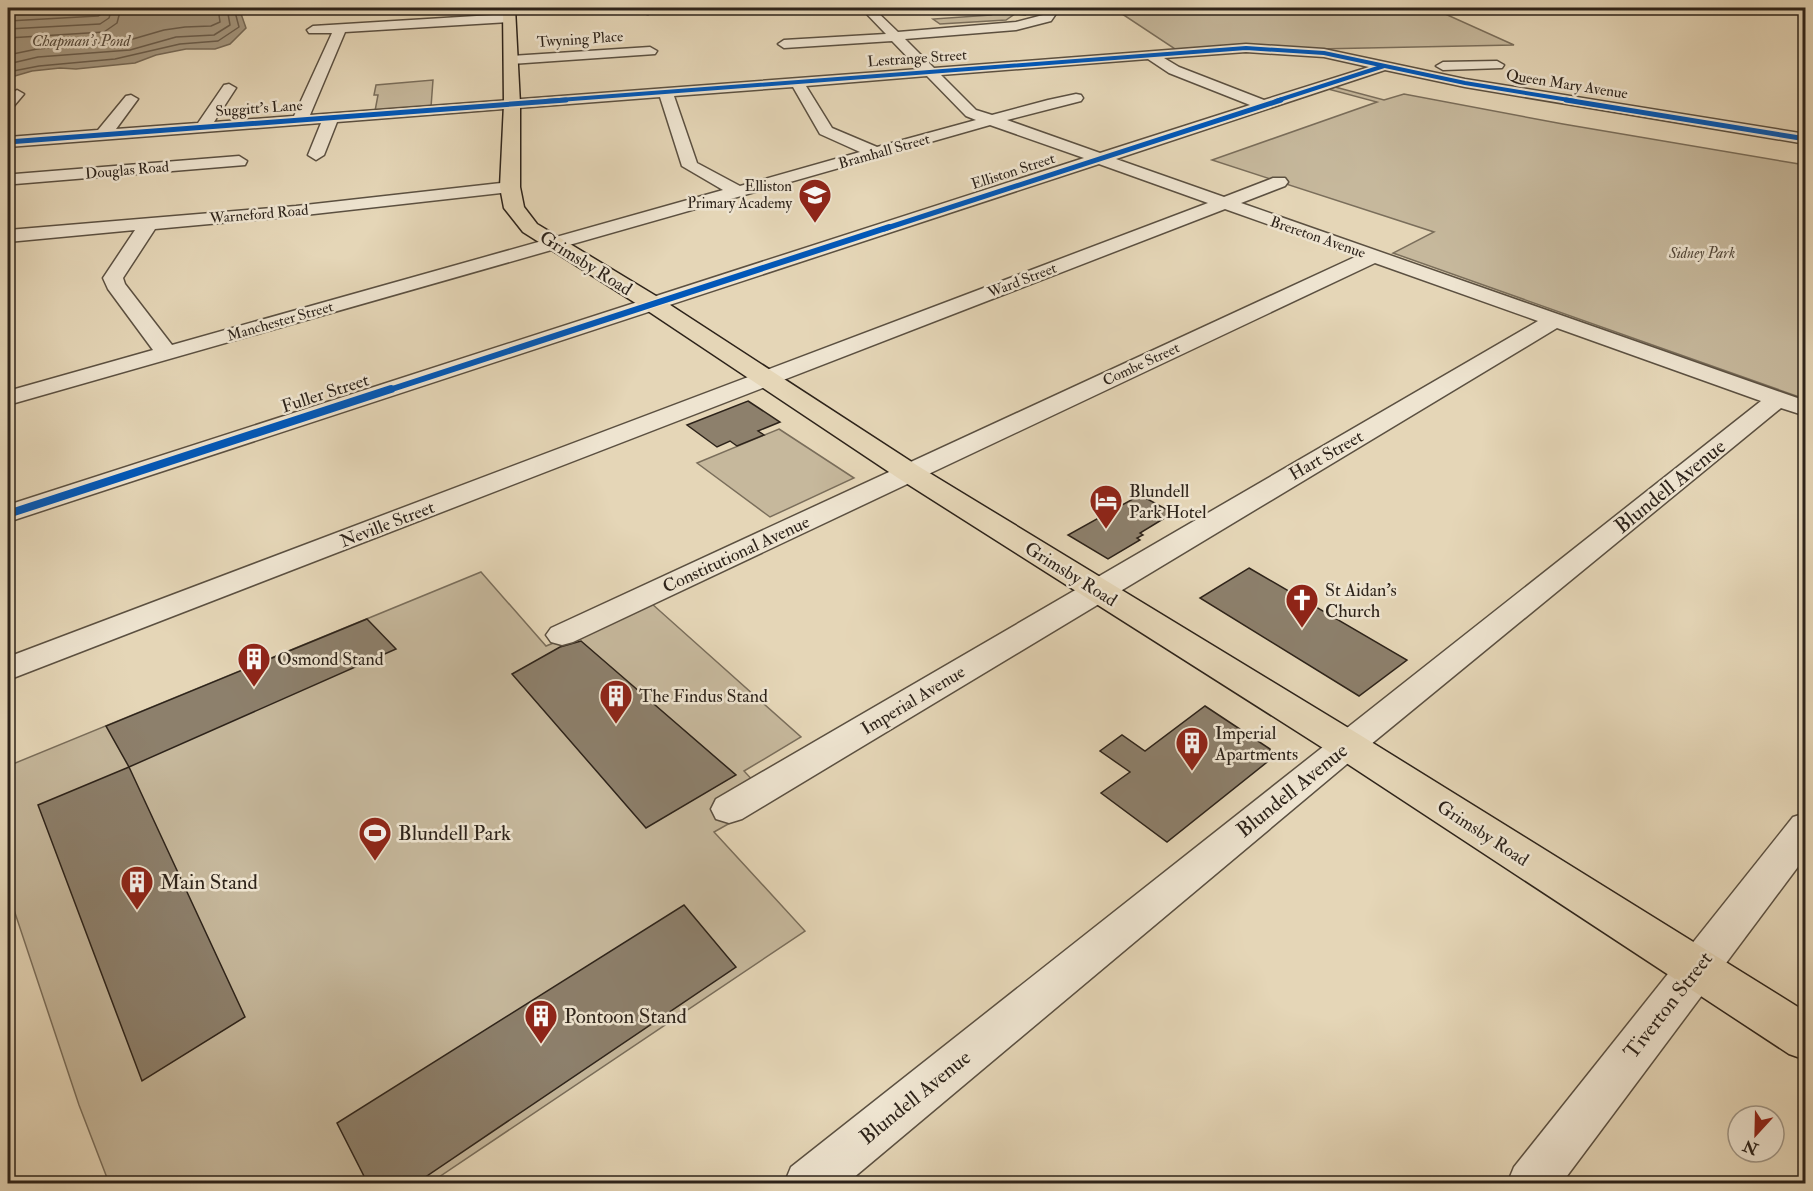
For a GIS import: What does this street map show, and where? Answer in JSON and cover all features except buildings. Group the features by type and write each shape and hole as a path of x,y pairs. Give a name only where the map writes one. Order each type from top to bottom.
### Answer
{"main road":[{"name":"Grimsby Road","path":"509,13 512,104 510,187 514,208 530,228 653,304 908,471 1347,745 1696,970 1806,1038"}],"street":[{"path":"759,8 772,8"},
{"name":"Brereton Avenue","path":"867,8 971,113 1806,409"},
{"path":"784,44 1016,26 1047,18 1054,8"},
{"path":"314,30 509,13"},
{"path":"300,120 340,29"},
{"name":"Lestrange Street","path":"512,104 1148,54 1246,48 1324,53"},
{"name":"Twyning Place","path":"511,60 650,51"},
{"name":"Queen Mary Avenue","path":"1324,53 1465,83 1806,139"},
{"path":"1148,54 1174,70 1263,105"},
{"path":"1409,72 1442,66 1497,64"},
{"name":"Elliston Street","path":"653,304 1384,66"},
{"path":"797,82 826,131 876,153"},
{"path":"203,127 228,88"},
{"path":"666,92 690,166 737,191"},
{"name":"Bramhall Street","path":"553,244 1076,98"},
{"path":"103,135 131,99"},
{"name":"Suggitt's Lane","path":"8,142 512,104"},
{"path":"316,155 331,118"},
{"path":"137,170 164,130"},
{"name":"Douglas Road","path":"15,179 240,161"},
{"name":"Ward Street","path":"766,379 1279,182"},
{"name":"Warneford Road","path":"8,236 296,212 510,187"},
{"path":"149,224 113,278 115,285 167,353"},
{"name":"Manchester Street","path":"8,398 553,244"},
{"name":"Combe Street","path":"908,471 1374,256"},
{"name":"Fuller Street","path":"8,514 653,304"},
{"name":"Hart Street","path":"1097,590 1554,321"},
{"name":"Neville Street","path":"8,669 766,379"},
{"name":"Blundell Avenue","path":"808,1184 1347,745 1778,399"},
{"name":"Constitutional Avenue","path":"562,634 908,471"},
{"name":"Imperial Avenue","path":"729,809 1097,590"},
{"name":"Tiverton Street","path":"1531,1184 1806,826"}],"green space":[{"path":"1006,8 1026,8 1021,14 1026,15 1015,14 1006,20 940,24 933,19 991,15"},
{"path":"1113,8 1432,8 1514,45 1317,49 1251,46 1175,49"},
{"path":"433,80 431,107 375,111 378,95 374,95 376,85"},
{"name":"Sidney Park","path":"1335,87 1384,100 1404,94 1563,124 1805,165 1805,399 1393,253 1434,232 1212,160 1377,102 1328,89"},
{"path":"779,429 854,478 770,517 697,463"},
{"name":"Blundell Park","path":"481,572 546,646 651,603 801,737 744,771 771,800 714,832 805,931 430,1183 109,1183 79,1105 8,892 8,766"}],"water":[{"name":"Chapman's Pond","path":"169,8 239,8 246,28 230,44 215,49 186,49 156,55 135,63 32,71 8,78 8,15"}],"cycle path":[{"path":"8,142 1246,48 1324,53 1465,83 1806,139"},
{"path":"8,514 1384,66"}],"place":[{"name":"Elliston Primary Academy","path":"815,224"},
{"name":"Blundell Park Hotel","path":"1106,530"},
{"name":"St Aidan's Church","path":"1302,629"},
{"name":"Osmond Stand","path":"254,688"},
{"name":"The Findus Stand","path":"616,725"},
{"name":"Imperial Apartments","path":"1192,772"},
{"name":"Blundell Park","path":"375,862"},
{"name":"Main Stand","path":"137,911"},
{"name":"Pontoon Stand","path":"541,1045"}]}
